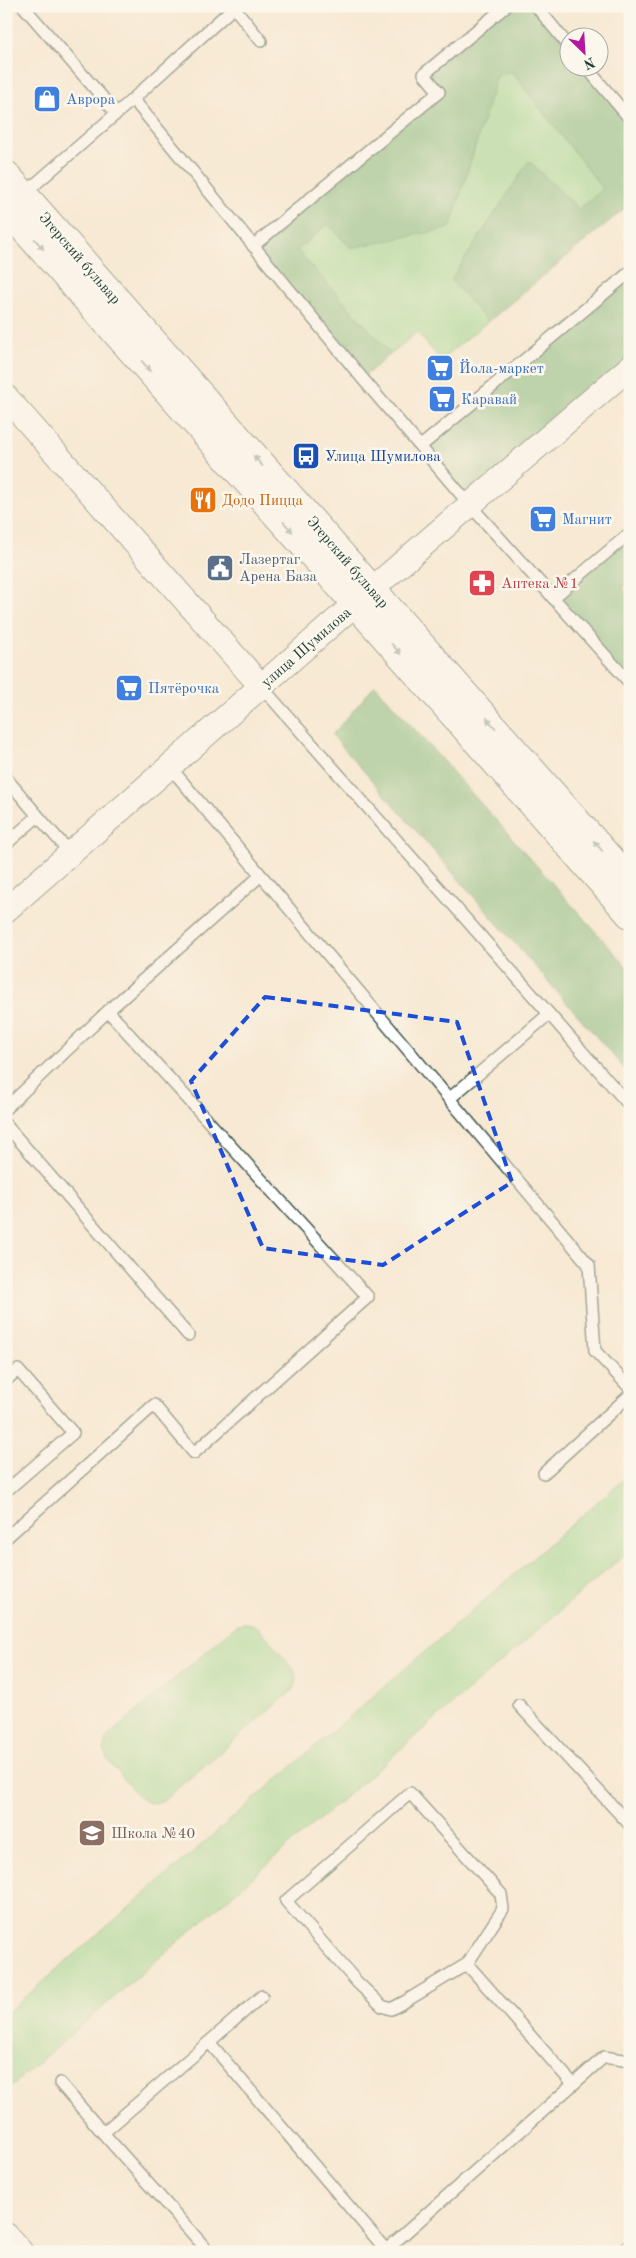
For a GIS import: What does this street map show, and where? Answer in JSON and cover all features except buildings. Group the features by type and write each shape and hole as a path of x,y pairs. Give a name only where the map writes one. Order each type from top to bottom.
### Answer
{"main road":[{"name":"Эгерский бульвар","path":"11,196 364,597 630,914"},
{"name":"Эгерский бульвар","path":"364,597 630,882"}],"street":[{"name":"улица Шумилова","path":"6,910 469,504 630,367"},
{"path":"6,397 261,686"},
{"path":"6,2235 21,2252"}],"lane":[{"path":"23,6 117,114"},
{"path":"252,246 439,92 424,74 506,6"},
{"path":"536,6 558,34"},
{"path":"11,196 117,114 233,7 261,41"},
{"path":"595,78 630,119"},
{"path":"133,100 252,246 469,504 630,683"},
{"path":"421,446 630,272"},
{"path":"553,598 630,534"},
{"path":"261,686 630,1106"},
{"path":"170,767 589,1265 595,1351 630,1388"},
{"path":"6,778 71,854"},
{"path":"6,844 38,816"},
{"path":"6,1108 108,1011 260,876"},
{"path":"6,1538 154,1405 194,1454 368,1297 108,1011"},
{"path":"449,1099 549,1014"},
{"path":"6,1125 188,1335"},
{"path":"6,1380 18,1370 73,1432 6,1491"},
{"path":"544,1474 630,1395"},
{"path":"519,1706 630,1825"},
{"path":"410,1794 502,1894 503,1909 467,1964 406,2001 391,2008 382,2006 357,1982 286,1901 410,1794"},
{"path":"467,1964 573,2084"},
{"path":"103,2133 262,1996"},
{"path":"209,2042 386,2251 604,2057 630,2061"},
{"path":"60,2083 209,2252"},
{"path":"622,2252 630,2245"}],"highlighted area":[{"path":"265,997 457,1022 512,1182 383,1265 263,1248 191,1081"}],"green space":[{"path":"506,6 536,6 558,33 558,78 595,78 630,119 630,204 488,322 451,280 529,161 579,209 603,189 511,71 497,76 450,228 351,248 328,224 297,250 391,354 362,378 253,246 439,92 424,74"},
{"path":"558,68 558,78 573,78 630,204 441,360 417,332 362,378 253,246 439,92 424,74"},
{"path":"630,272 630,367 469,504 421,446"},
{"path":"630,533 630,586 622,586 630,596 630,683 553,598"},
{"path":"375,685 630,970 630,1075 332,735"},
{"path":"629,1475 630,1550 6,2091 6,2014"},
{"path":"244,1623 252,1624 259,1628 293,1668 296,1680 292,1691 164,1800 152,1803 143,1800 107,1759 104,1747 108,1736 236,1626"}],"place":[{"name":"Аврора","path":"47,99"},
{"name":"Йола-маркет","path":"440,368"},
{"name":"Каравай","path":"442,399"},
{"name":"Улица Шумилова","path":"306,456"},
{"name":"Додо Пицца","path":"203,500"},
{"name":"Магнит","path":"543,519"},
{"name":"Лазертаг Арена База","path":"220,568"},
{"name":"Аптека №1","path":"482,583"},
{"name":"Пятёрочка","path":"129,688"},
{"name":"Школа №40","path":"92,1833"}]}
